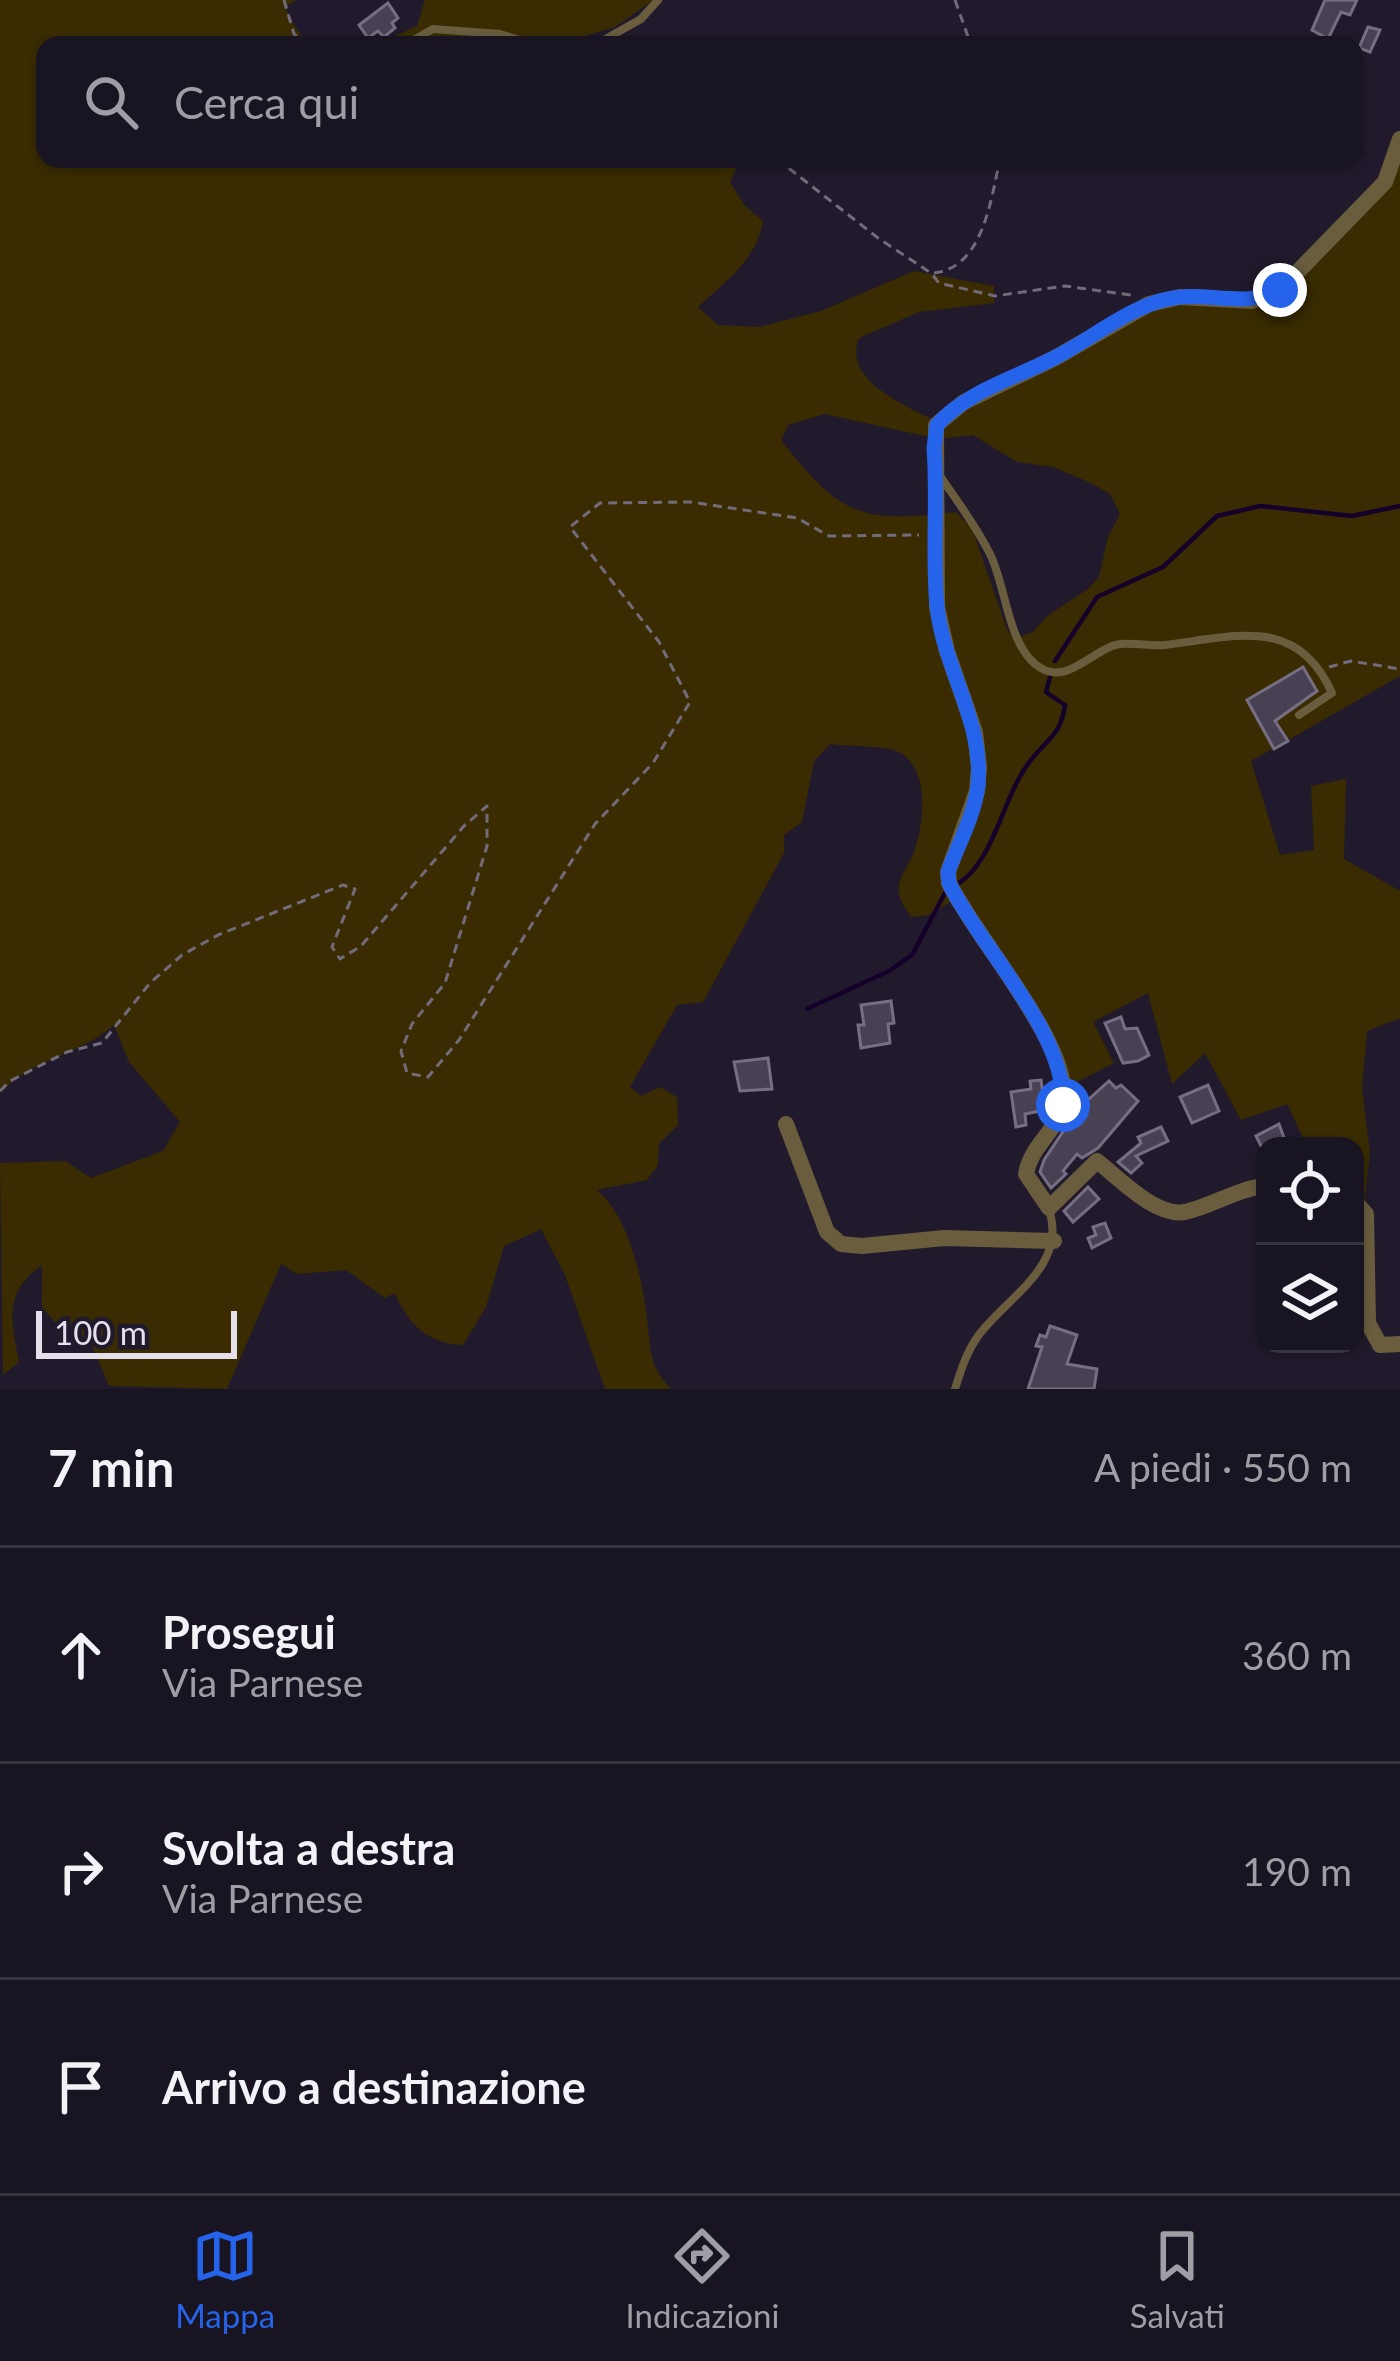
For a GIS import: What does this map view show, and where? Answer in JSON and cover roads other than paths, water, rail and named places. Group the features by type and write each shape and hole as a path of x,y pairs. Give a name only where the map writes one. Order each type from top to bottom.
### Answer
{"street":[{"path":"1256,1187 1173,1213 1097,1161 1048,1208 1026,1174 1029,1154 1063,1105 1058,1066 1029,1007 949,883 948,872 977,791 979,767 975,733 946,651 937,608 937,425 950,411 1149,304 1180,297 1252,301 1280,290 1385,182 1400,139"},
{"path":"786,1124 827,1232 841,1244 944,1238 1054,1241"},
{"path":"1364,1212 1368,1323 1381,1345 1400,1344"}],"lane":[{"path":"611,36 641,19 658,0"},
{"path":"421,36 433,29 506,36"},
{"path":"935,470 973,521 993,559 1032,662 1047,671 1065,672 1110,646 1147,647 1233,633 1280,641 1306,653 1321,668 1332,693 1299,715"},
{"path":"955,1389 973,1344 1046,1261 1054,1241 1048,1208"}],"waterway":[{"path":"1055,661 1097,597 1163,567 1217,516 1260,506 1352,516 1400,506"},
{"path":"959,883 982,859 1021,774 1060,723 1065,705 1046,692 1050,677"},
{"path":"807,1009 889,971 912,955 946,891"}]}
